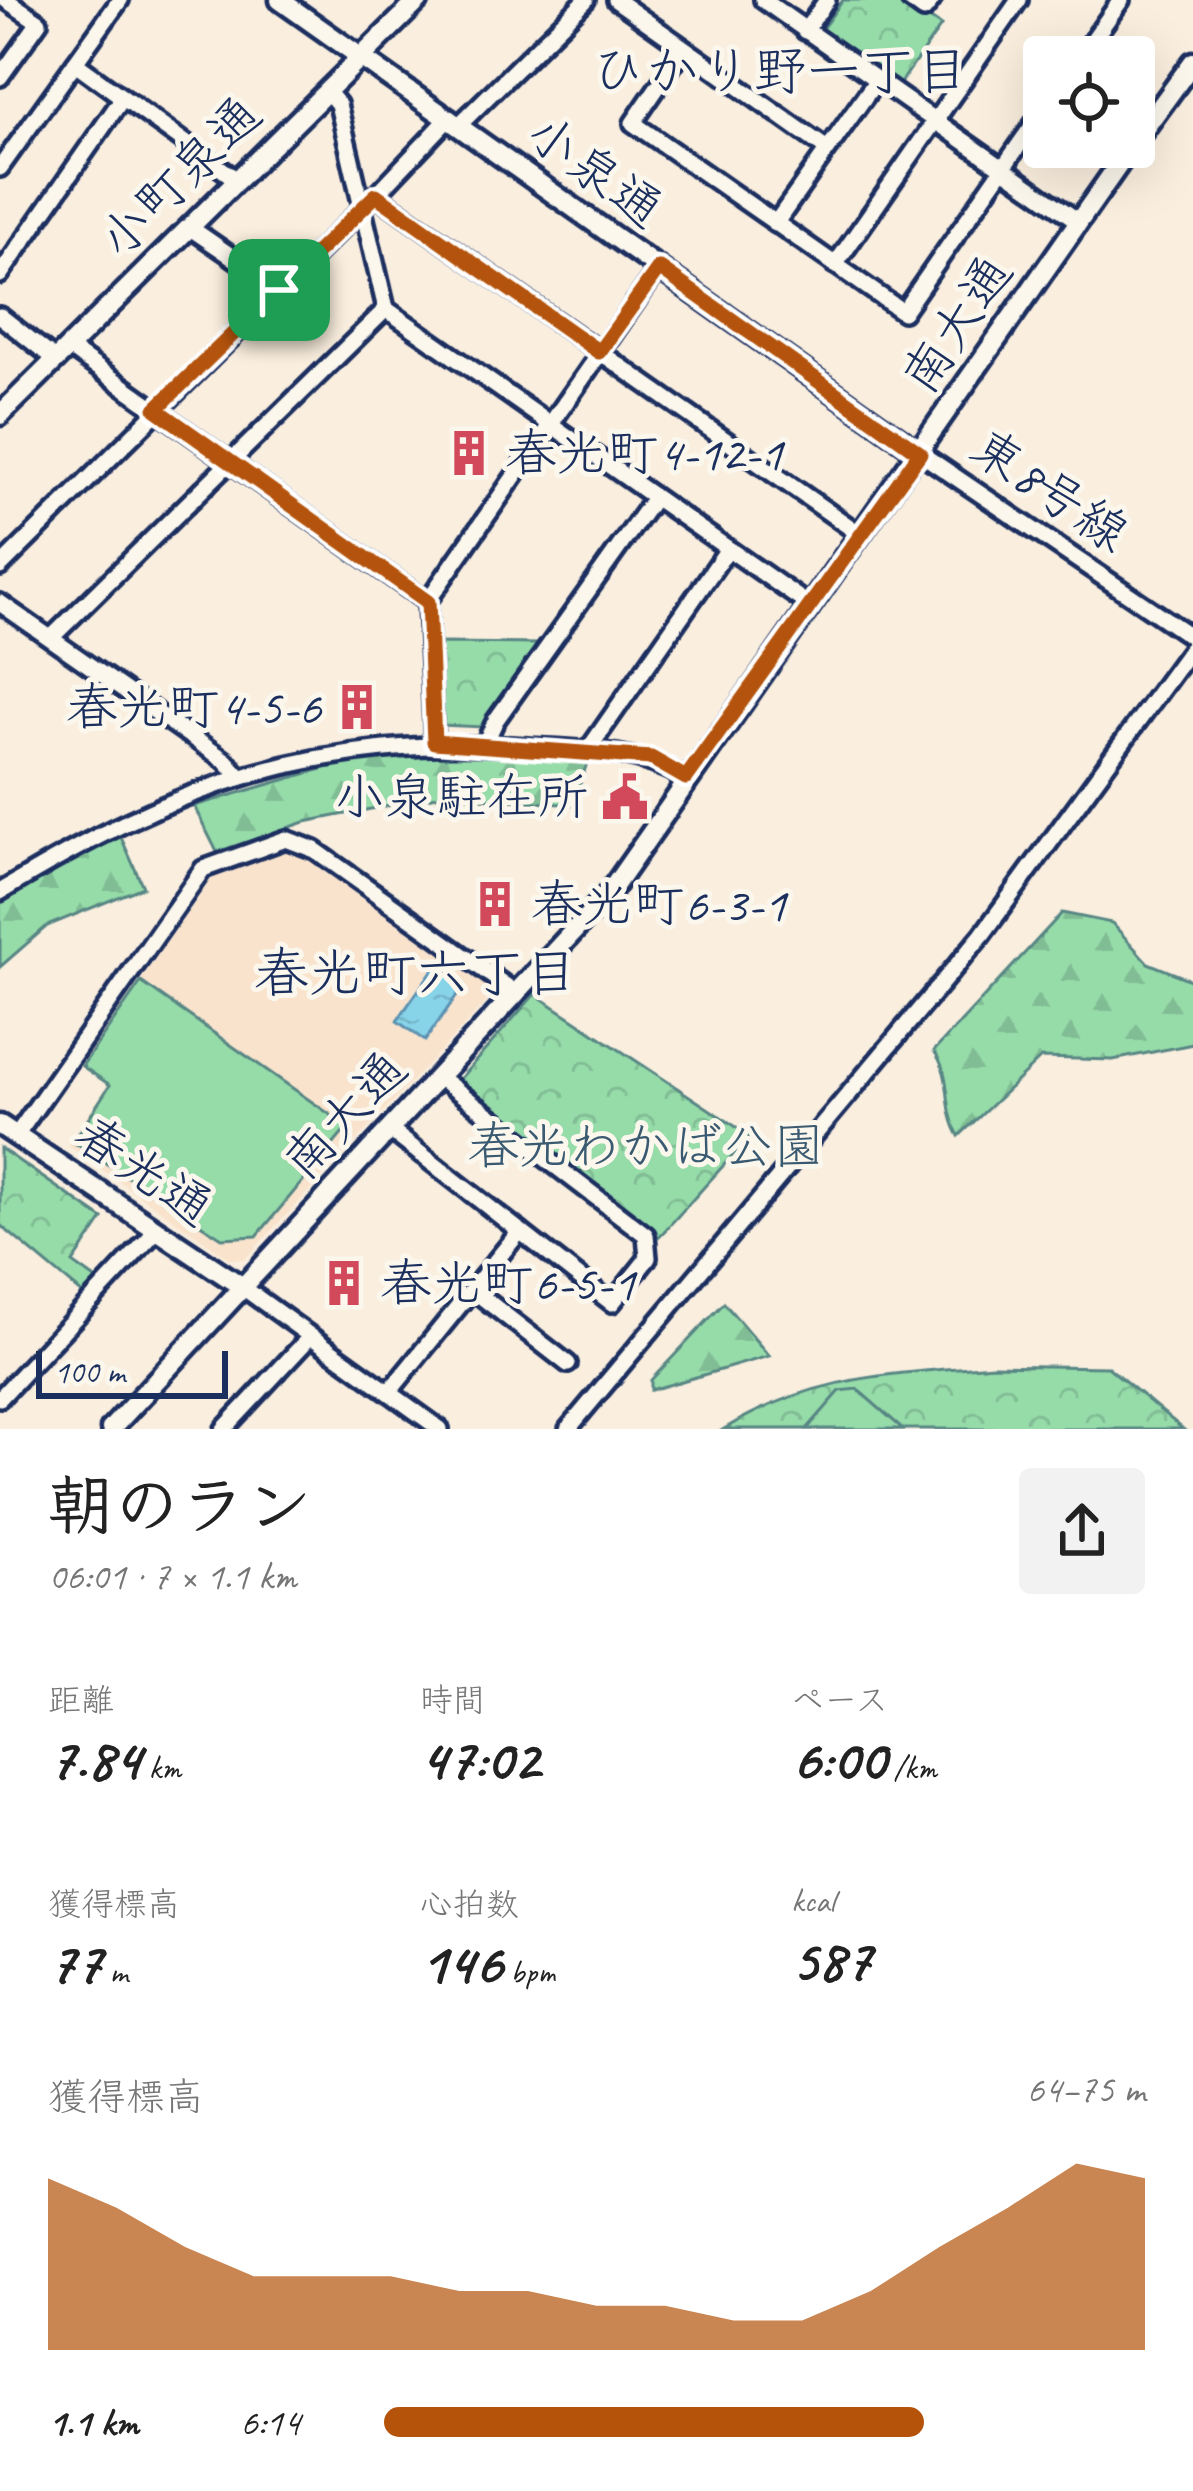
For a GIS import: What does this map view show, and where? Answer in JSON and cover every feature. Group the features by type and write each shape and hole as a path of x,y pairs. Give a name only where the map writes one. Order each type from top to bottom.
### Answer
{"street":[{"path":"0,77 39,22 6,0"},
{"path":"1,165 121,0"},
{"name":"小泉通","path":"280,0 920,453"},
{"name":"小町泉通","path":"0,415 418,0"},
{"path":"0,567 369,201 586,0"},
{"path":"616,0 827,149"},
{"path":"763,0 1078,221"},
{"path":"805,31 826,0"},
{"path":"910,0 924,10 932,0"},
{"path":"835,265 1019,0"},
{"path":"1096,36 1121,0"},
{"path":"683,50 633,124 903,311 1023,140"},
{"name":"南大通","path":"1155,115 1193,62"},
{"path":"76,63 237,180"},
{"path":"776,224 876,82"},
{"path":"327,91 338,104 369,201 386,309 810,606"},
{"path":"0,275 122,99"},
{"name":"南大通","path":"111,1429 610,892 1116,168"},
{"path":"369,201 599,352 861,535"},
{"path":"190,227 279,290"},
{"path":"434,742 428,602 659,268"},
{"path":"52,637 386,309"},
{"path":"0,316 156,409 428,602"},
{"name":"東8号線","path":"920,453 1193,642"},
{"path":"484,745 496,720 654,498"},
{"path":"588,750 728,549"},
{"path":"0,603 226,761 240,778"},
{"path":"568,1429 982,934 1193,642"},
{"path":"0,892 94,834 240,778 364,747 434,742 588,750 651,758 686,778"},
{"path":"8,1131 203,869 286,839 315,850 516,993"},
{"path":"390,1130 612,1303 648,1258 646,1234 439,1077"},
{"name":"春光通","path":"8,1131 241,1286"},
{"path":"0,1398 156,1231"},
{"path":"389,1392 520,1231"},
{"path":"241,1286 440,1429"},
{"path":"472,1290 568,1364"},
{"path":"224,1429 310,1337"}],"shaded area":[{"path":"282,850 301,851 337,876 489,987 492,996 245,1259 230,1259 68,1146 108,1085 79,1065 212,878"}],"green space":[{"path":"843,0 904,0 941,26 899,85 821,30"},
{"path":"438,643 541,644 483,727 440,725"},
{"path":"438,750 587,763 573,805 442,795 305,822 217,852 194,806 339,764"},
{"path":"120,835 143,887 47,926 0,967 0,902 92,840"},
{"path":"1062,913 1112,923 1148,963 1193,981 1193,1044 1113,1060 1041,1058 959,1136 944,1072 934,1051"},
{"path":"141,982 348,1127 257,1236 222,1238 73,1142 110,1085 82,1066"},
{"name":"春光わかば公園","path":"535,994 750,1136 659,1237 456,1083"},
{"path":"0,1148 103,1219 73,1263 98,1281 84,1295 0,1225"},
{"path":"724,1303 769,1356 651,1390 651,1380"},
{"path":"992,1365 1108,1367 1183,1429 724,1429 822,1387 886,1375"},
{"path":"857,1389 903,1429 807,1429 840,1391"}],"water":[{"path":"436,965 464,985 425,1041 397,1021"}],"place":[{"name":"春光町4-12-1","path":"469,453"},
{"name":"春光町4-5-6","path":"357,707"},
{"name":"小泉駐在所","path":"625,797"},
{"name":"春光町6-3-1","path":"495,904"},
{"name":"春光町6-5-1","path":"344,1283"}],"district":[{"name":"ひかり野一丁目","path":"780,71"},
{"name":"春光町六丁目","path":"416,973"}],"route":[{"path":"376,195 599,352 659,268 920,453 686,778 651,758 434,742 428,602 156,409 279,290 376,195"}]}
